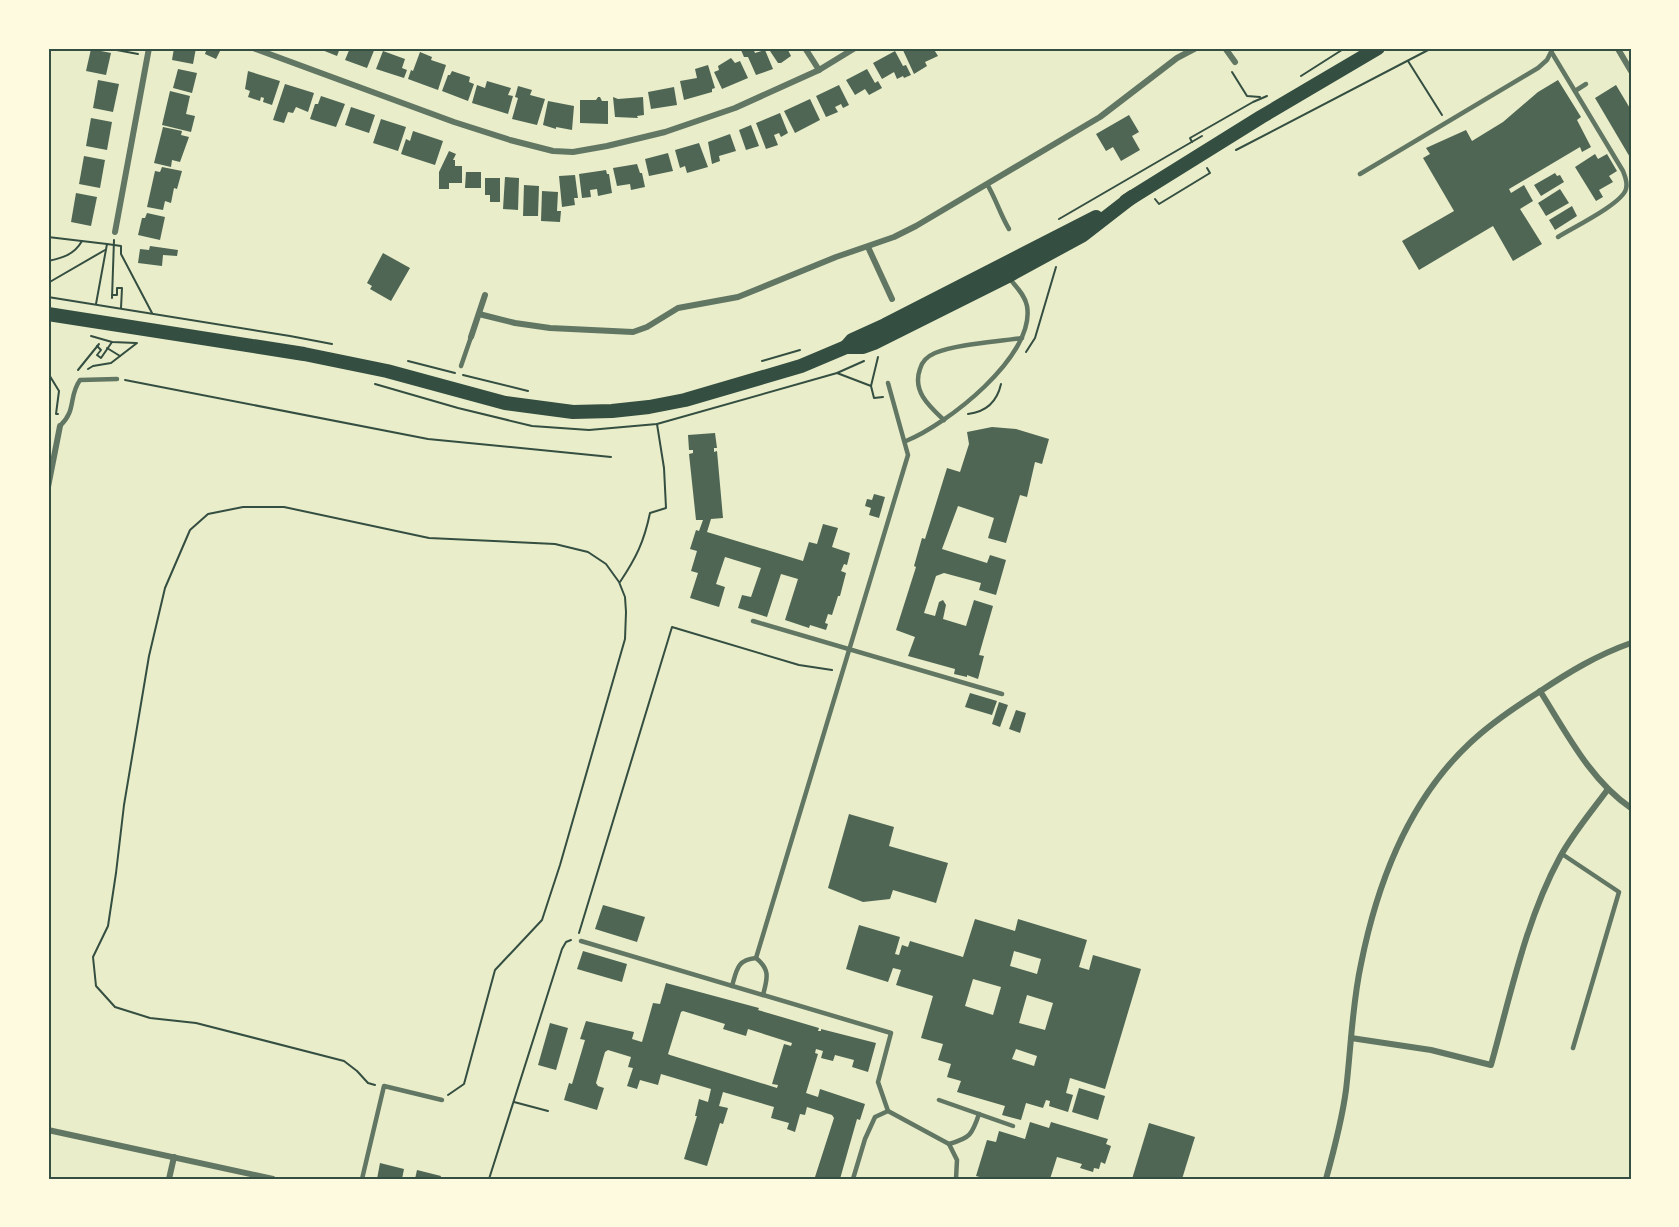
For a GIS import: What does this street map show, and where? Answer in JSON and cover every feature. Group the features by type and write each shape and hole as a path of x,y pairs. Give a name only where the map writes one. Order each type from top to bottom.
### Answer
{"main road":[{"path":"846,347 852,340 896,320 1132,197 1378,48"},
{"path":"1365,57 1386,48"},
{"path":"48,314 304,354 387,372 505,403 573,412 630,409 685,400 801,366 846,347 863,347 874,343 1008,276 1083,235 1132,197"}],"street":[{"path":"115,232 149,48"},
{"path":"253,48 454,122 553,152 573,152 607,146 675,128 759,99 855,48"},
{"path":"806,48 819,69"},
{"path":"479,314 549,328 633,332 647,327 678,308 738,297 916,226 1100,117 1177,58 1197,48"},
{"path":"1225,48 1235,62"},
{"path":"1619,48 1631,71"},
{"path":"868,247 892,298"},
{"path":"471,337 485,295"},
{"path":"48,487 60,426"},
{"path":"1326,1179 1346,1092 1363,955 1379,893 1401,840 1430,789 1468,744 1507,712 1570,670 1608,651 1631,643"},
{"path":"1540,691 1584,759 1608,789 1631,808"},
{"path":"1351,1038 1431,1050 1491,1065 1535,916 1562,854 1608,789"},
{"path":"48,1130 273,1179"},
{"path":"169,1179 174,1157"}],"lane":[{"path":"1552,50 1623,171 1626,187 1617,201 1558,237"},
{"path":"1360,174 1538,68 1544,64 1552,50"},
{"path":"1575,91 1586,84"},
{"path":"987,184 996,199 997,209 1009,229"},
{"path":"906,441 918,436 967,404 1013,354 1022,338 1027,321 1027,306 1022,294 1008,276"},
{"path":"461,366 471,337"},
{"path":"944,420 926,402 918,386 918,376 924,361 933,353 947,349 1022,338"},
{"path":"60,426 70,417 75,388 80,380 117,379"},
{"path":"756,958 908,455 888,382"},
{"path":"753,621 1002,694"},
{"path":"1562,854 1619,892 1573,1048"},
{"path":"582,941 891,1033 878,1082 888,1111 949,1143 957,1160 956,1179"},
{"path":"732,986 740,963 746,959 756,958 764,964 767,973 763,995"},
{"path":"363,1179 384,1086 442,1100"},
{"path":"939,1100 1013,1126"},
{"path":"853,1179 865,1139 875,1117 888,1111"},
{"path":"949,1143 965,1139 973,1131 979,1114"}],"path":[{"path":"106,48 147,56"},
{"path":"1293,81 1346,48"},
{"path":"1236,150 1432,48"},
{"path":"1407,61 1446,122"},
{"path":"1235,62 1236,64 1230,68 1246,96 1269,96"},
{"path":"1060,218 1274,94"},
{"path":"1253,102 1263,97"},
{"path":"1206,168 1216,162"},
{"path":"1155,199 1158,204 1164,200"},
{"path":"48,237 107,244 114,247 121,246 121,254 152,313"},
{"path":"48,261 70,255 78,249 82,241"},
{"path":"96,304 107,244"},
{"path":"114,247 112,296 117,295 117,288 122,288 121,308"},
{"path":"48,283 106,249"},
{"path":"97,346 101,350 97,355 101,358 112,342"},
{"path":"80,380 93,366 111,363 122,357 137,343"},
{"path":"752,364 808,347"},
{"path":"107,348 122,357"},
{"path":"879,354 871,386 874,398 892,395"},
{"path":"48,373 59,391 56,414 70,417"},
{"path":"837,373 871,386"},
{"path":"458,374 528,391"},
{"path":"117,379 428,439 611,457"},
{"path":"619,582 635,561 645,539 650,513 666,508 664,468 657,424"},
{"path":"384,1086 368,1083 344,1061 196,1023 150,1018 115,1007 96,986 93,957 108,926 117,873 123,805 150,656 165,588 190,530 208,514 243,507 284,507 429,538 555,544 588,552 606,564 619,582 625,597 625,639 542,920 495,970 464,1084 442,1100"},
{"path":"489,1179 562,950 566,942 576,940 672,627 799,665 844,673"},
{"path":"514,1102 548,1111"}],"building":[{"path":"174,48 196,48 193,64 172,60"},
{"path":"207,48 221,49 216,59 205,54"},
{"path":"317,48 340,48 337,56"},
{"path":"350,48 375,48 367,68 345,60"},
{"path":"753,48 755,53 765,50 773,69 756,75 748,57 744,57 741,50"},
{"path":"768,48 787,48 791,56 778,63"},
{"path":"902,48 933,48 938,56 925,62 927,66 914,74"},
{"path":"91,49 111,53 106,75 86,71"},
{"path":"383,51 405,59 402,68 407,70 404,78 376,69"},
{"path":"895,51 911,75 897,79 894,72 882,79 873,63"},
{"path":"420,52 432,57 431,60 446,65 438,90 408,79"},
{"path":"731,58 735,63 740,61 748,78 722,89 714,72 719,70 718,66"},
{"path":"708,65 715,88 712,92 684,100 680,81 697,78 695,69"},
{"path":"178,69 197,73 192,93 173,88"},
{"path":"867,69 875,83 878,81 882,88 869,95 865,89 855,95 846,80"},
{"path":"248,71 280,81 272,105 263,102 264,98 261,97 260,101 248,97 250,91 245,89"},
{"path":"452,71 470,77 469,82 474,84 468,101 442,91"},
{"path":"98,80 119,84 113,112 93,108"},
{"path":"1558,80 1581,117 1577,120 1591,147 1582,152 1580,147 1509,189 1511,193 1524,185 1533,201 1520,209 1542,244 1513,261 1493,226 1419,270 1402,241 1454,211 1423,158 1430,154 1426,148 1466,130 1472,141 1503,122 1538,92"},
{"path":"487,81 511,88 508,95 513,96 508,114 472,103 477,85 485,88"},
{"path":"285,84 314,93 308,112 296,107 293,113 288,112 284,123 273,120"},
{"path":"839,85 849,105 843,108 841,104 835,107 838,112 826,117 816,96"},
{"path":"1616,85 1631,110 1631,159 1595,98"},
{"path":"518,86 532,90 530,95 545,99 537,125 512,119 518,98 515,97"},
{"path":"674,87 677,105 651,109 648,92"},
{"path":"170,91 190,96 186,114 195,116 191,132 162,125"},
{"path":"321,96 345,104 336,127 310,119 315,104 318,104"},
{"path":"598,97 602,101 608,101 608,124 580,123 580,100 596,100"},
{"path":"613,97 618,99 643,97 644,115 637,116 638,118 615,117"},
{"path":"810,99 820,120 795,133 784,111"},
{"path":"548,101 574,106 572,130 543,125"},
{"path":"351,107 375,115 369,133 345,125"},
{"path":"780,113 788,133 781,137 779,133 774,135 778,145 766,149 756,123"},
{"path":"1129,115 1139,132 1132,136 1140,150 1121,161 1113,147 1106,151 1096,134"},
{"path":"91,118 112,122 107,150 86,146"},
{"path":"381,119 406,127 398,151 373,143"},
{"path":"751,125 759,146 746,150 739,130"},
{"path":"163,127 182,131 181,135 189,137 180,162 172,160 171,167 154,163"},
{"path":"413,131 443,141 435,165 401,154 406,139 410,141"},
{"path":"730,134 736,151 719,156 720,161 712,164 708,142"},
{"path":"699,143 708,167 687,173 685,166 680,168 675,150"},
{"path":"449,151 456,154 453,160 455,160 455,166 462,166 462,183 449,183 449,189 439,189 439,172"},
{"path":"668,153 673,171 649,176 645,159"},
{"path":"1595,154 1598,159 1607,154 1617,171 1609,176 1613,182 1599,190 1603,197 1596,201 1575,167"},
{"path":"84,156 105,160 100,188 79,184"},
{"path":"637,164 645,187 631,190 630,184 617,186 613,168"},
{"path":"162,167 182,171 177,189 174,188 171,203 165,201 163,210 147,207 155,171 160,172"},
{"path":"606,170 609,174 612,193 598,196 597,189 590,190 591,197 582,198 579,174"},
{"path":"466,172 481,172 481,188 465,188"},
{"path":"1555,173 1557,176 1560,175 1564,182 1541,196 1534,185"},
{"path":"575,175 578,198 574,198 575,205 562,207 559,176"},
{"path":"505,177 519,178 518,210 503,209"},
{"path":"485,178 500,178 500,202 490,202 490,195 485,195"},
{"path":"524,185 539,186 538,216 523,216"},
{"path":"1560,189 1569,203 1546,216 1538,203"},
{"path":"542,191 558,192 557,211 561,211 560,222 541,221"},
{"path":"76,193 97,197 91,226 71,222"},
{"path":"1572,206 1577,216 1555,230 1549,220"},
{"path":"147,213 165,217 160,240 138,235 142,218 145,218"},
{"path":"150,246 178,250 177,256 163,255 162,266 138,263 140,249 149,250"},
{"path":"383,253 410,268 391,301 370,289 372,286 367,283"},
{"path":"992,427 1016,429 1049,439 1042,464 1035,462 1027,497 1020,495 1006,543 988,538 994,518 958,506 942,549 987,563 990,555 1006,560 996,595 979,590 981,583 944,573 936,576 924,613 935,616 939,602 943,600 946,605 943,619 966,626 974,600 993,606 979,655 984,656 978,679 954,674 955,669 908,656 915,637 896,630 916,567 914,566 922,538 925,539 947,468 960,472 969,444 967,432"},
{"path":"715,433 717,448 714,448 714,452 717,451 723,518 711,519 707,532 803,561 809,542 817,544 823,524 838,528 832,547 850,553 847,565 844,564 841,571 846,573 840,596 838,596 832,615 828,614 825,623 828,624 826,630 810,625 809,628 785,620 798,579 781,574 767,617 738,608 742,595 751,597 761,568 725,557 716,584 725,587 719,607 690,598 698,573 691,571 697,551 690,549 696,530 699,531 703,520 696,520 689,454 693,453 693,450 689,450 688,435"},
{"path":"874,494 885,497 879,518 869,515 871,508 865,506 867,499 872,500"},
{"path":"970,693 997,701 992,715 965,707"},
{"path":"999,702 1008,705 1000,727 992,724"},
{"path":"1016,710 1026,713 1020,733 1009,729"},
{"path":"849,814 894,827 889,846 948,863 936,903 893,890 890,899 863,902 828,888"},
{"path":"603,905 645,917 637,942 595,929"},
{"path":"975,919 1015,931 1018,919 1087,940 1079,967 1089,970 1093,955 1141,969 1105,1089 1070,1078 1066,1093 1073,1095 1068,1112 1049,1106 1050,1101 1046,1100 1043,1108 1026,1103 1021,1120 1002,1115 1005,1106 957,1092 961,1081 947,1077 951,1064 938,1060 943,1044 921,1038 933,996 896,985 901,970 893,968 888,982 846,969 859,925 900,937 895,954 899,955 902,945 908,947 910,941 963,957","holes":["1014,951 1041,959 1037,974 1010,966","973,979 1001,987 993,1015 965,1006","1027,995 1053,1003 1045,1030 1019,1023","1016,1049 1037,1056 1034,1066 1012,1059"]},
{"path":"583,951 627,964 622,982 577,969"},
{"path":"666,983 759,1008 758,1010 819,1028 818,1031 821,1029 876,1043 868,1072 852,1067 854,1060 835,1055 833,1061 821,1058 823,1051 816,1049 815,1053 818,1054 806,1093 818,1097 820,1089 865,1104 860,1120 857,1119 840,1179 815,1177 834,1118 832,1115 807,1107 805,1115 800,1114 795,1132 787,1129 789,1123 771,1118 774,1107 723,1092 719,1106 728,1108 723,1124 720,1123 707,1166 684,1159 697,1116 695,1116 699,1099 708,1102 711,1089 661,1074 658,1085 640,1080 637,1089 627,1086 633,1068 628,1067 631,1057 608,1050 605,1052 596,1083 604,1088 597,1110 564,1100 569,1083 572,1084 585,1040 580,1039 586,1021 634,1032 632,1039 642,1042 653,1003 660,1004","holes":["681,1012 725,1024 723,1029 746,1036 748,1029 792,1043 791,1046 784,1044 772,1084 778,1085 777,1088 668,1054"]},
{"path":"550,1023 568,1028 556,1070 538,1065"},
{"path":"1079,1088 1105,1096 1098,1120 1072,1112"},
{"path":"1030,1122 1049,1128 1051,1122 1108,1139 1106,1144 1111,1146 1105,1164 1101,1162 1099,1169 1094,1168 1093,1172 1080,1168 1082,1164 1057,1157 1050,1179 987,1179 976,1176 987,1140 996,1142 999,1131 1025,1139"},
{"path":"1149,1123 1195,1137 1182,1179 1132,1179"},
{"path":"380,1163 404,1169 402,1179 377,1179"},
{"path":"417,1170 441,1176 440,1179 415,1179"}]}
